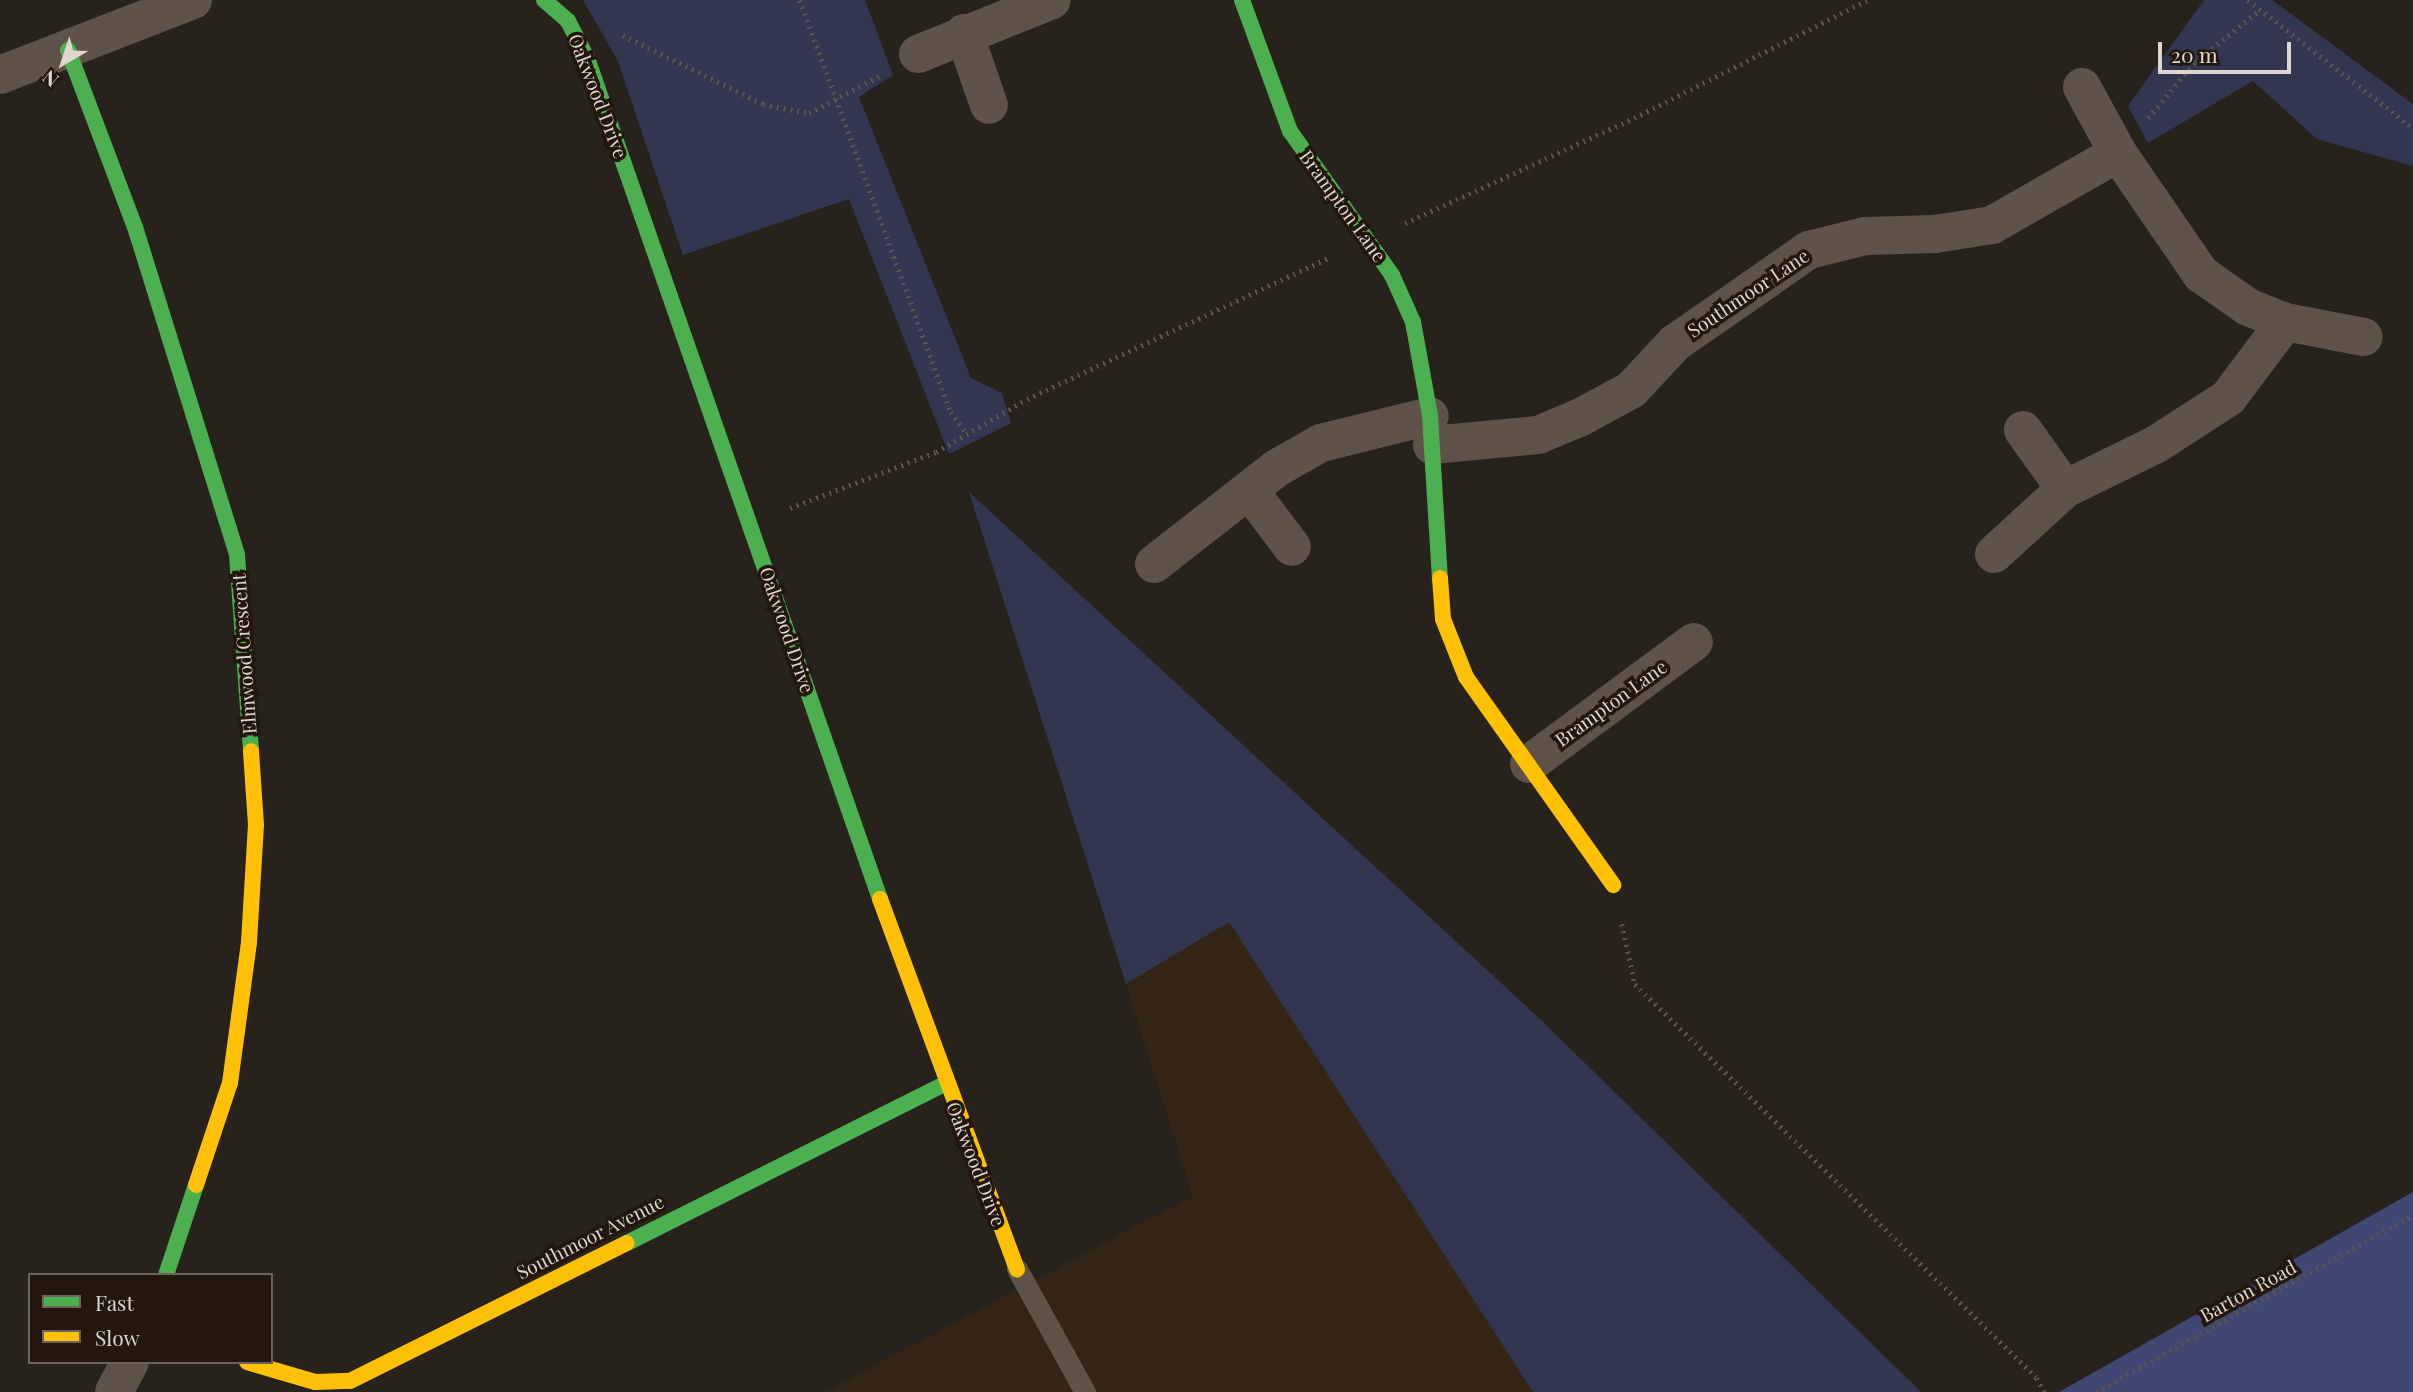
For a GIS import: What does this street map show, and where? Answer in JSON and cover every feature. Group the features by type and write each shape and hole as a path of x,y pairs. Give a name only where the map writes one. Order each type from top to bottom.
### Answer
{"street":[{"path":"0,75 193,0"},
{"name":"Oakwood Drive","path":"544,0 568,21 587,58 945,1084 1017,1269"},
{"path":"918,54 964,33 1052,0"},
{"name":"Brampton Lane","path":"1242,0 1290,131 1392,275 1413,322 1431,431 1443,619 1466,677 1613,885"},
{"path":"964,33 989,105"},
{"name":"Elmwood Crescent","path":"68,50 135,227 237,555 256,825 249,942 230,1083 167,1273"},
{"path":"2082,87 2114,147 2201,274 2248,307 2285,322 2364,337"},
{"name":"Southmoor Lane","path":"1431,431 1538,435 1581,417 1631,390 1675,343 1810,250 1865,236 1935,234 1992,226 2114,147"},
{"path":"1994,554 2065,489 2155,445 2228,398 2285,322"},
{"path":"2024,430 2065,489"},
{"path":"1154,564 1249,490 1321,443 1431,431"},
{"path":"1249,490 1292,547"},
{"name":"Brampton Lane","path":"1529,764 1694,642"},
{"name":"Southmoor Avenue","path":"254,1364 314,1382 350,1381 945,1084"},
{"path":"114,1392 129,1364"}],"lane":[{"path":"1017,1269 1085,1392"}],"path":[{"path":"800,0 834,102 951,412 967,434"},
{"path":"750,523 936,452 1027,399 1634,118 1868,0"},
{"path":"2248,0 2413,128"},
{"path":"2114,147 2152,116 2195,62 2260,10"},
{"path":"568,21 593,20 764,104 809,113 834,102 918,54"},
{"path":"1613,885 1635,984 2037,1378 2044,1392"},
{"name":"Barton Road","path":"2096,1392 2413,1215"}],"shaded area":[{"path":"583,0 865,0 893,75 859,97 971,378 1002,393 1011,423 949,454 849,199 683,255 618,61"},
{"path":"2204,0 2272,0 2413,104 2413,166 2317,139 2253,81 2148,143 2128,106"},
{"path":"969,492 1540,1019 1921,1392 1533,1392 1229,922 1126,984"},
{"path":"1229,922 1533,1392 825,1392 1193,1196 1126,984"},
{"path":"2413,1192 2413,1392 2059,1392"}],"traffic: fast":[{"path":"544,0 568,21 587,58 880,899"},
{"path":"1242,0 1290,131 1392,275 1413,322 1430,416 1440,578"},
{"path":"68,50 135,227 237,555 251,751"},
{"path":"627,1243 945,1084"},
{"path":"167,1273 196,1185"}],"traffic: slow":[{"path":"1440,578 1443,619 1466,677 1613,885"},
{"path":"196,1185 230,1083 249,942 256,825 251,751"},
{"path":"880,899 1017,1269"},
{"path":"254,1364 315,1382 350,1381 627,1243"}]}
